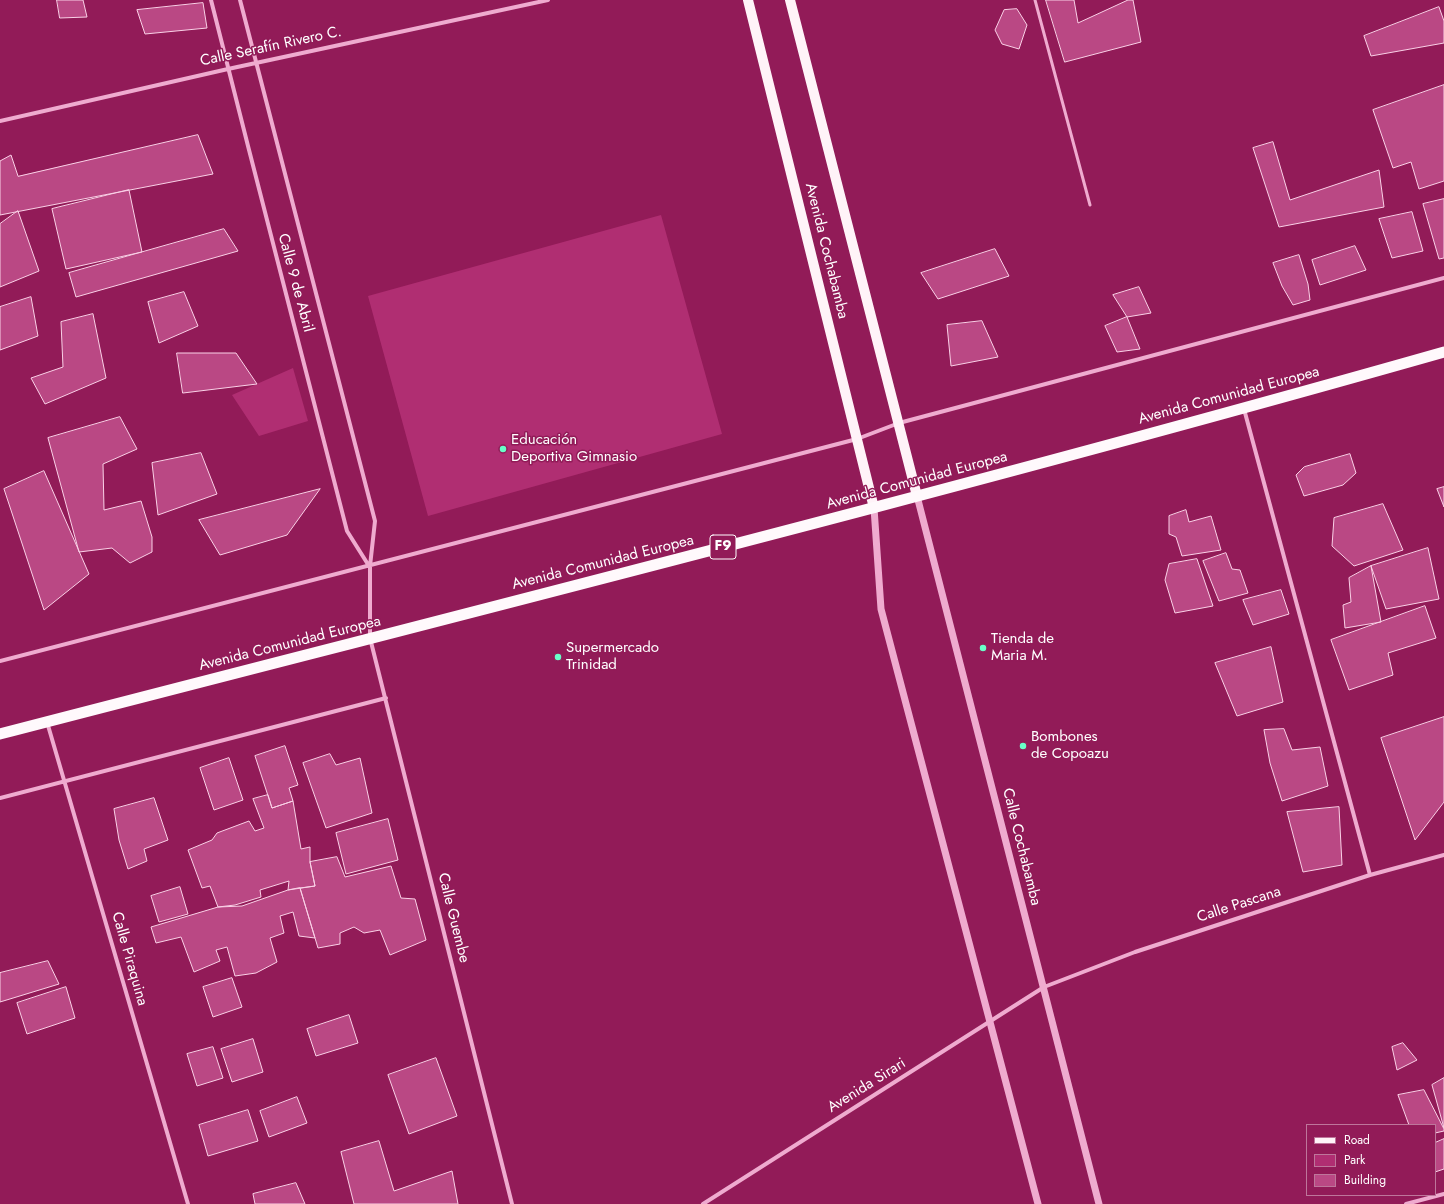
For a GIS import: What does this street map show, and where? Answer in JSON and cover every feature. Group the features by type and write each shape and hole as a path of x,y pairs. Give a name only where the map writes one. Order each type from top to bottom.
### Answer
{"highway":[{"name":"Avenida Comunidad Europea","path":"0,734 874,508 1244,409 1444,352"}],"main road":[{"name":"Avenida Cochabamba","path":"748,0 874,508"},
{"name":"Avenida Cochabamba","path":"790,0 917,496"}],"street":[{"name":"Calle 9 de Abril","path":"211,0 347,531 370,566"},
{"name":"Calle 9 de Abril","path":"240,0 375,521 370,566 370,638"},
{"name":"Calle Serafín Rivero C.","path":"0,121 228,69 548,0"},
{"path":"0,661 857,440 898,424 1444,278"},
{"path":"1244,409 1370,875"},
{"name":"Calle Cochabamba","path":"917,496 1099,1204"},
{"path":"874,508 881,609 1038,1204"},
{"name":"Calle Guembe","path":"370,638 512,1204"},
{"path":"0,798 386,698"},
{"name":"Calle Piraquina","path":"47,722 188,1204"},
{"name":"Calle Pascana","path":"1044,987 1135,952 1370,875 1444,854"},
{"name":"Avenida Sirari","path":"703,1204 1044,987"},
{"path":"1406,1204 1444,1194"}],"lane":[{"path":"1035,0 1090,204"}],"green space":[{"path":"661,215 722,434 428,516 368,296"},
{"path":"293,368 308,421 259,436 232,395"}],"building":[{"path":"57,0 83,0 87,17 60,18"},
{"path":"1046,0 1074,0 1078,23 1128,0 1133,0 1141,42 1065,62"},
{"path":"203,3 207,28 145,34 137,10"},
{"path":"1439,7 1444,21 1444,43 1371,56 1364,36"},
{"path":"1017,9 1027,25 1019,49 1002,44 995,30 1004,10"},
{"path":"1444,85 1444,181 1419,189 1411,162 1393,168 1373,110"},
{"path":"198,135 213,174 0,215 0,161 11,155 18,176"},
{"path":"1273,142 1290,200 1379,170 1384,207 1279,227 1253,148"},
{"path":"129,190 142,252 66,269 52,209"},
{"path":"1444,199 1444,258 1439,259 1423,204"},
{"path":"18,211 39,271 0,287 0,224"},
{"path":"1412,212 1423,251 1392,258 1379,219"},
{"path":"224,229 238,251 76,297 69,273"},
{"path":"1355,246 1366,270 1320,285 1312,260"},
{"path":"995,249 1009,276 938,299 921,273"},
{"path":"1299,255 1308,284 1310,300 1293,305 1282,286 1273,263"},
{"path":"1139,287 1151,313 1127,317 1113,295"},
{"path":"184,292 198,326 159,343 148,302"},
{"path":"31,297 38,336 0,350 0,307"},
{"path":"93,314 106,378 45,404 31,378 63,367 61,322"},
{"path":"1127,317 1140,349 1117,352 1105,326"},
{"path":"982,321 998,357 951,366 947,325"},
{"path":"177,353 236,353 257,384 183,393"},
{"path":"120,417 137,449 103,464 104,510 141,501 152,537 152,552 130,563 112,548 79,552 48,438"},
{"path":"201,453 217,494 158,515 152,463"},
{"path":"1350,454 1356,473 1343,485 1304,496 1296,475 1304,467"},
{"path":"44,471 89,574 44,610 4,489"},
{"path":"1444,487 1444,507 1437,489"},
{"path":"320,489 287,535 220,555 199,520"},
{"path":"1383,504 1403,550 1354,566 1332,546 1334,518"},
{"path":"1186,510 1189,522 1211,516 1221,550 1182,556 1176,537 1169,534 1169,516"},
{"path":"1428,548 1439,599 1386,609 1371,566"},
{"path":"1226,553 1232,569 1240,570 1248,593 1219,601 1203,561"},
{"path":"1197,559 1213,606 1175,613 1165,580 1169,564"},
{"path":"1371,566 1381,622 1345,628 1343,605 1351,602 1349,578"},
{"path":"1281,590 1289,614 1253,625 1243,600"},
{"path":"1425,606 1436,638 1388,653 1393,675 1349,690 1331,640"},
{"path":"1271,647 1283,702 1237,716 1215,663"},
{"path":"1444,717 1444,802 1415,840 1381,738"},
{"path":"1284,729 1292,750 1320,747 1328,786 1282,801 1270,763 1264,730"},
{"path":"285,746 298,785 289,788 293,801 272,808 255,756"},
{"path":"330,754 336,765 360,758 372,813 326,828 303,763"},
{"path":"229,758 243,800 214,810 200,768"},
{"path":"268,795 272,808 293,801 301,849 310,847 310,862 315,886 288,890 289,881 260,890 261,897 235,905 218,907 210,886 202,888 188,850 212,840 217,833 249,821 255,831 264,828 253,799"},
{"path":"154,798 168,840 144,849 147,861 128,869 119,840 114,809"},
{"path":"1339,807 1342,865 1303,872 1287,812"},
{"path":"388,819 398,860 346,874 336,833"},
{"path":"337,857 345,877 391,866 401,898 415,899 426,940 390,955 380,930 364,933 354,927 340,933 340,944 318,948 300,888 315,886 310,862"},
{"path":"180,887 188,914 159,922 151,896"},
{"path":"300,888 315,938 299,936 293,912 280,916 284,933 270,938 277,962 256,973 235,976 227,947 216,950 220,961 194,972 181,937 156,943 151,927 218,907 242,906 288,890"},
{"path":"48,961 59,984 0,1002 0,973"},
{"path":"232,978 242,1007 213,1017 203,987"},
{"path":"66,987 75,1018 27,1034 17,1003"},
{"path":"349,1015 358,1043 316,1056 307,1029"},
{"path":"253,1039 263,1072 232,1082 221,1049"},
{"path":"1403,1043 1417,1060 1397,1070 1392,1047"},
{"path":"213,1047 223,1078 197,1086 187,1054"},
{"path":"436,1058 457,1116 409,1134 388,1075"},
{"path":"1444,1078 1444,1128 1432,1085"},
{"path":"1424,1090 1444,1131 1436,1133 1436,1124 1409,1124 1398,1095"},
{"path":"297,1097 307,1123 269,1137 260,1111"},
{"path":"248,1110 258,1141 208,1156 199,1125"},
{"path":"1444,1139 1444,1169 1436,1172 1436,1143"},
{"path":"379,1141 394,1191 452,1171 458,1204 354,1204 341,1152"},
{"path":"296,1183 305,1204 255,1204 253,1194"}],"place":[{"name":"Educación Deportiva Gimnasio","path":"503,449"},
{"name":"Tienda de Maria M.","path":"983,648"},
{"name":"Supermercado Trinidad","path":"558,657"},
{"name":"Bombones de Copoazu","path":"1023,746"}]}
